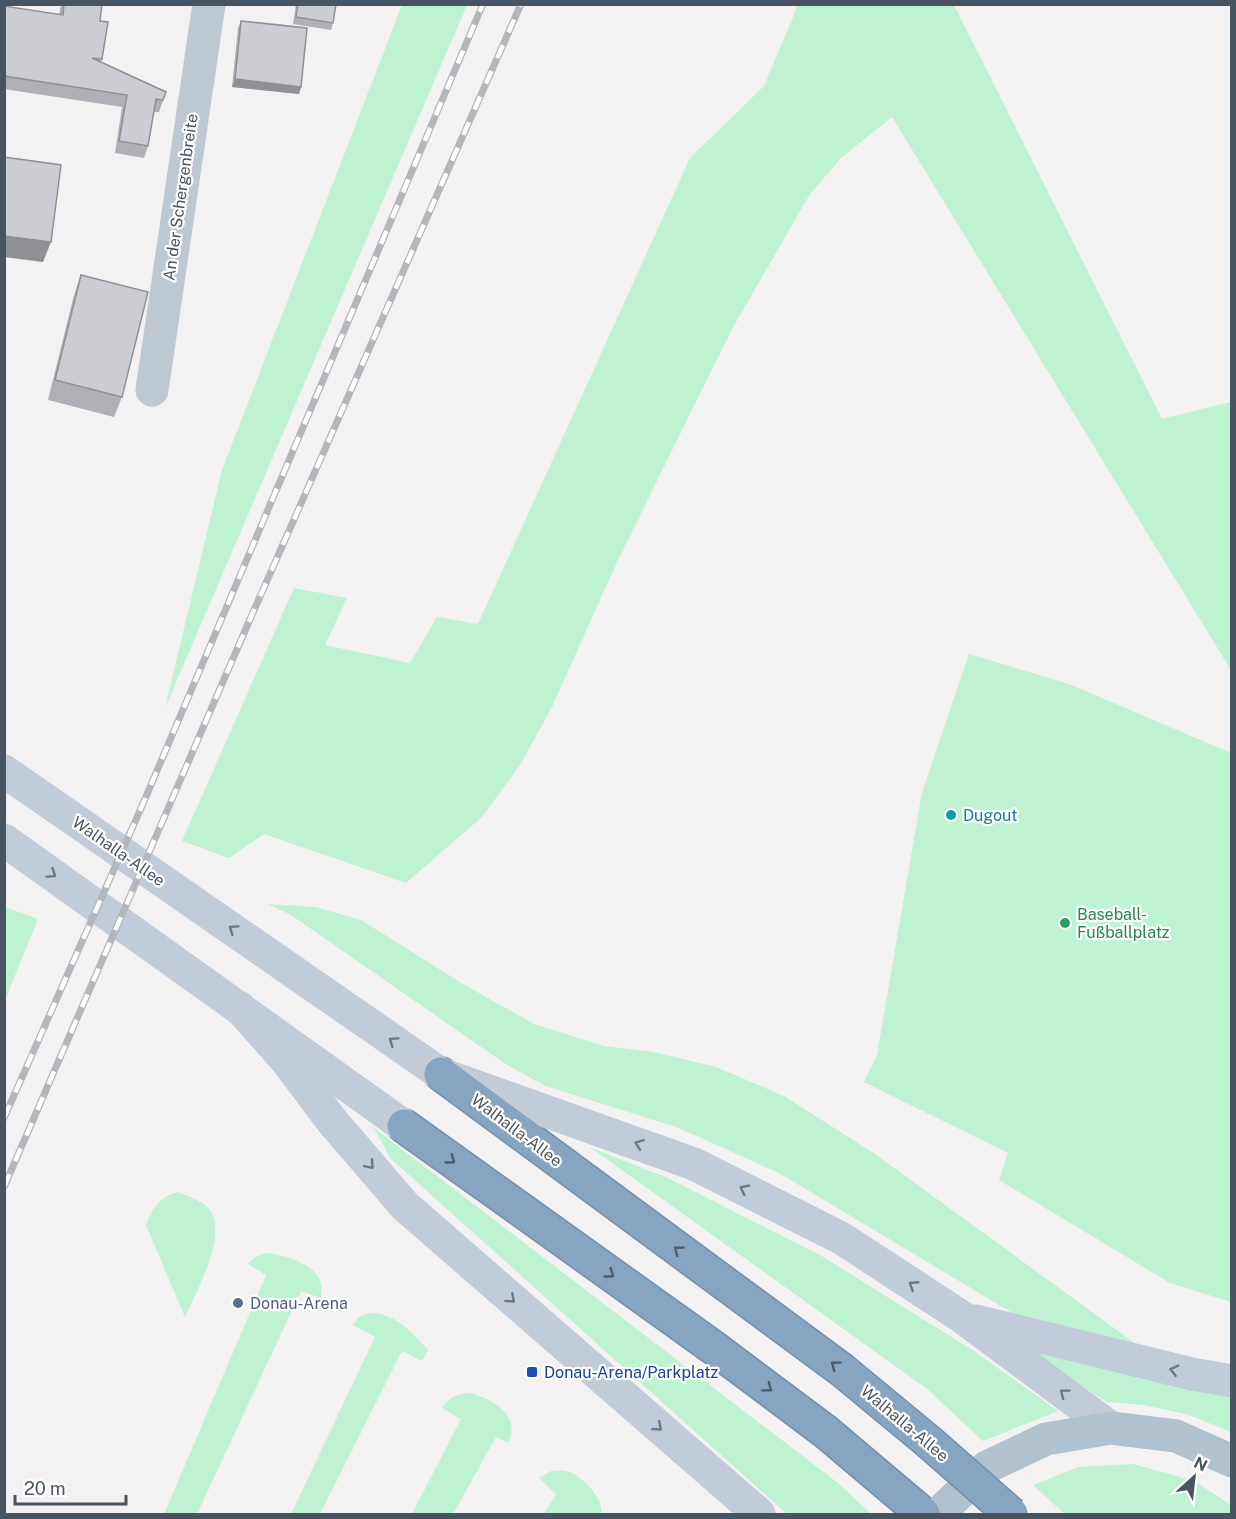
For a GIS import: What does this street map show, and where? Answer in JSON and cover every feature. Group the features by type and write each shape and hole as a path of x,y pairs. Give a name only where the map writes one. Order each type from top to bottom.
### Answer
{"highway":[{"name":"Walhalla-Allee","path":"441,1074 842,1370 929,1442 1011,1515"},
{"path":"404,1126 714,1348 826,1432 923,1515"}],"main road":[{"name":"Walhalla-Allee","path":"4,771 441,1074"},
{"path":"4,840 404,1126"},
{"path":"239,1007 287,1061 332,1121 405,1206 759,1515"},
{"path":"441,1074 694,1164 841,1238 962,1317 1111,1428"},
{"path":"962,1317 1181,1371 1232,1381"},
{"path":"938,1515 987,1467 1046,1439 1111,1428 1176,1436 1232,1461"}],"street":[{"name":"An der Schergenbreite","path":"152,390 209,4"}],"green space":[{"path":"402,5 467,5 165,708 222,470"},
{"path":"796,5 954,5 1162,419 1231,402 1231,670 892,117 842,157 810,194 732,329 618,560 551,709 520,765 482,817 406,883 264,834 229,858 182,841 294,588 347,598 325,645 410,663 437,617 478,624 690,158 764,86 796,10"},
{"name":"Baseball- Fußballplatz","path":"969,654 1069,684 1231,753 1231,1302 1170,1283 999,1180 1008,1153 864,1082 877,1055 922,792"},
{"path":"268,904 315,907 361,920 463,984 534,1024 604,1046 654,1052 716,1067 784,1096 875,1154 1136,1344 1014,1314 779,1173 676,1127 546,1086 507,1065 291,915"},
{"path":"4,907 38,919 5,1000"},
{"path":"374,1128 838,1483 871,1514 787,1514 390,1158"},
{"path":"591,1148 668,1178 820,1255 974,1351 1058,1411 983,1441 926,1388"},
{"path":"178,1192 203,1204 210,1210 215,1221 213,1248 208,1264 185,1317 146,1225 157,1204"},
{"path":"266,1253 289,1258 312,1270 321,1283 321,1298 301,1291 197,1514 164,1514 266,1275 248,1264 255,1257"},
{"path":"370,1313 395,1320 409,1330 428,1350 422,1361 402,1351 320,1514 291,1514 375,1337 353,1325 359,1317"},
{"path":"1004,1336 1231,1393 1231,1432 1189,1415 1145,1405 1107,1402"},
{"path":"471,1393 489,1400 503,1410 511,1424 508,1443 496,1437 453,1514 412,1514 461,1419 442,1408 454,1396"},
{"path":"1133,1464 1194,1481 1231,1505 1231,1514 1065,1514 1033,1485 1079,1467"},
{"path":"551,1471 566,1471 585,1482 599,1501 601,1514 544,1514 556,1494 539,1478"}],"building":[{"path":"64,4 102,4 100,21 108,22 102,59 92,58 166,92 163,100 156,99 148,146 119,141 127,95 4,76 4,6 63,15"},
{"path":"298,4 336,4 333,23 296,17"},
{"path":"241,21 307,28 301,87 235,79"},
{"path":"4,157 61,165 51,242 4,236"},
{"path":"81,275 148,292 122,397 55,380"}],"railway":[{"path":"4,1118 142,806 483,4"},
{"path":"4,1187 251,617 521,4"}],"place":[{"name":"Dugout","path":"951,815"},
{"name":"Baseball- Fußballplatz","path":"1065,923"},
{"name":"Donau-Arena","path":"238,1303"},
{"name":"Donau-Arena/Parkplatz","path":"532,1372"}]}
